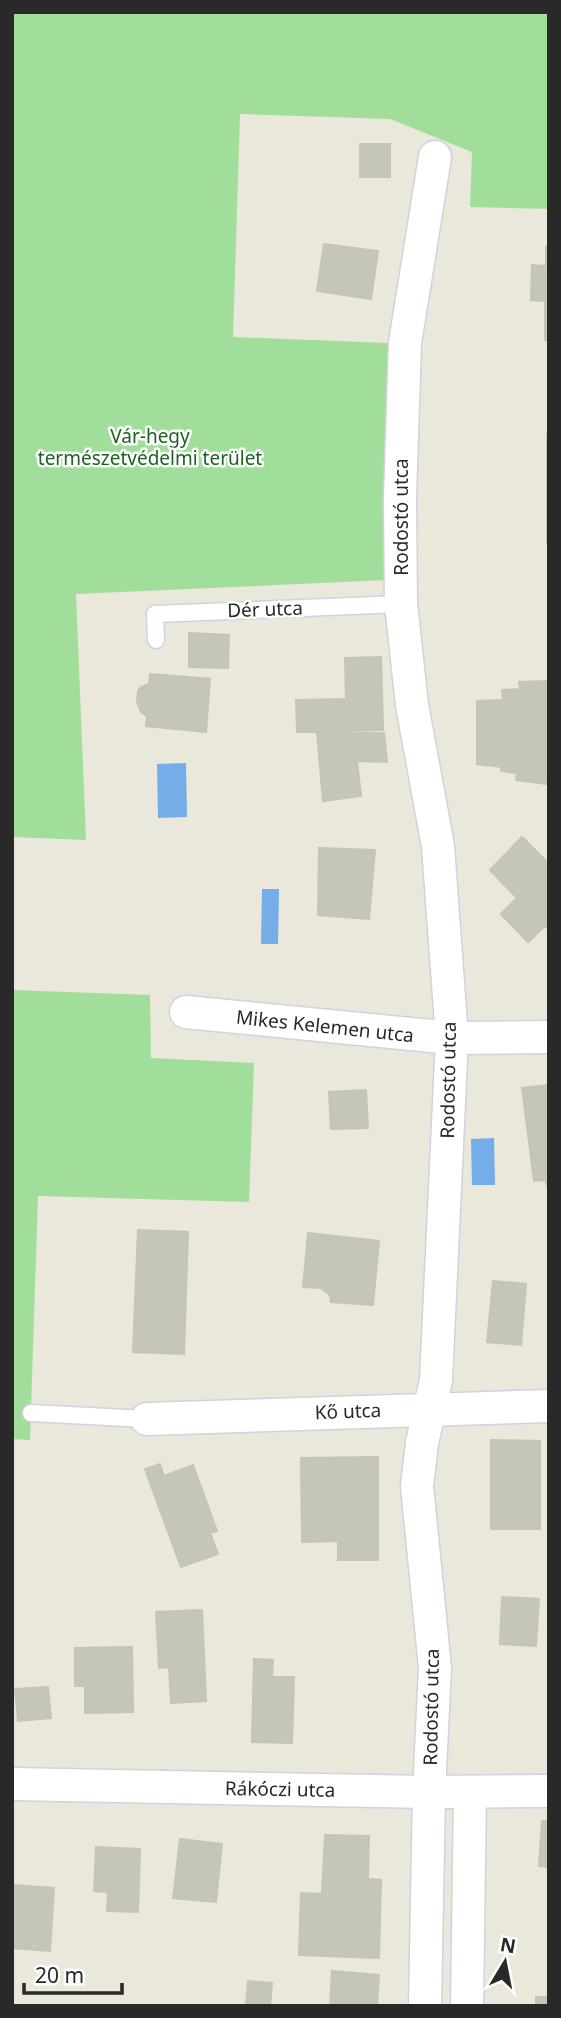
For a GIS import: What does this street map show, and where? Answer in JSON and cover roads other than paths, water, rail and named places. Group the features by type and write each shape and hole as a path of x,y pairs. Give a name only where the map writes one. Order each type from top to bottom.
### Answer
{"street":[{"name":"Rodostó utca","path":"425,2006 429,1792 435,1668 418,1486 422,1443 436,1380 452,1038 438,846 412,705 401,604 400,498 405,343 435,158"},
{"name":"Mikes Kelemen utca","path":"186,1012 452,1038 549,1037"},
{"name":"Kő utca","path":"147,1419 549,1406"},
{"name":"Rákóczi utca","path":"12,1784 429,1792 549,1791"},
{"path":"467,2006 470,1792"}],"lane":[{"name":"Dér utca","path":"156,640 155,614 401,604"},
{"path":"31,1413 147,1419"}],"water":[{"path":"186,763 187,817 158,818 157,764"},
{"path":"262,889 279,889 278,944 261,944"},
{"path":"494,1138 495,1185 472,1185 471,1139"}],"park label":[{"name":"Vár-hegy természetvédelmi terület","path":"150,447"}]}
